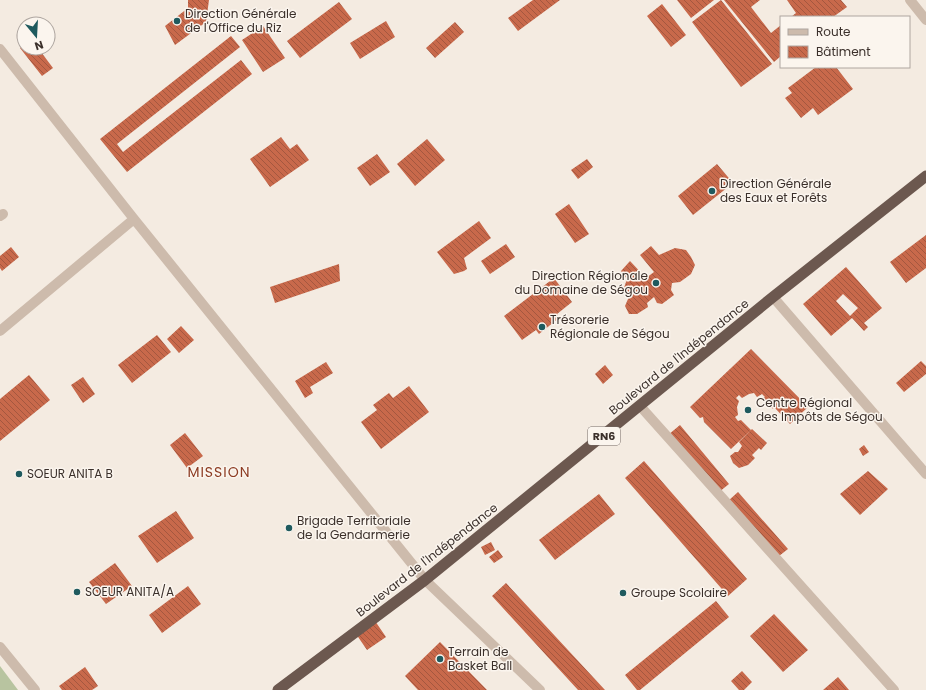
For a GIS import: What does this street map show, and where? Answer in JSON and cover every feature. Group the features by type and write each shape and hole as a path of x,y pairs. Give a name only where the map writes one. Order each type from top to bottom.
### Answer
{"highway":[{"name":"Boulevard de l'Indépendance","path":"278,690 425,580 773,297 926,176"}],"street":[{"path":"910,0 926,20"},
{"path":"0,49 134,219 425,580 540,690"},
{"path":"0,331 134,219"},
{"path":"773,297 926,474"},
{"path":"640,406 894,690"},
{"path":"0,647 34,690"}],"green space":[{"path":"0,666 18,690 0,690"}],"building":[{"path":"188,0 209,0 206,22 175,45 165,26 188,8"},
{"path":"533,0 560,0 518,31 508,18"},
{"path":"677,0 714,0 691,18"},
{"path":"721,0 772,64 741,87 692,22"},
{"path":"724,0 760,0 751,7 771,33 780,26 780,57 774,62"},
{"path":"787,0 841,0 847,7 834,16 792,16 796,13"},
{"path":"339,2 352,19 300,58 287,41"},
{"path":"662,4 686,35 671,47 647,16"},
{"path":"386,21 395,37 360,59 350,43"},
{"path":"455,22 464,32 435,58 426,48"},
{"path":"263,26 285,58 263,72 242,40"},
{"path":"231,36 240,47 117,144 123,152 241,60 252,74 127,172 100,139"},
{"path":"26,56 44,56 53,68 42,76"},
{"path":"815,68 837,68 853,89 818,115 813,108 801,118 785,98 792,93 788,88"},
{"path":"281,137 290,149 297,144 309,160 270,187 250,159"},
{"path":"427,139 445,160 415,186 397,164"},
{"path":"377,154 390,172 370,186 357,168"},
{"path":"587,159 593,167 578,179 571,170"},
{"path":"717,164 733,183 693,215 678,196"},
{"path":"569,204 589,234 575,243 555,214"},
{"path":"479,221 491,238 464,258 467,269 454,274 437,252"},
{"path":"926,235 926,268 906,283 890,262"},
{"path":"506,244 515,257 490,274 481,261"},
{"path":"651,246 659,255 675,248 686,250 695,265 691,274 680,282 672,283 671,290 674,295 662,304 657,303 654,297 647,303 648,307 637,314 629,314 625,306 631,296 624,288 627,279 621,271 630,261 646,278 654,272 640,255"},
{"path":"11,247 19,257 2,271 0,268 0,256"},
{"path":"339,264 340,281 275,303 270,287"},
{"path":"846,267 882,308 864,323 868,327 864,331 852,318 831,336 803,304","holes":["843,294 858,308 850,316 836,301"]},
{"path":"554,278 572,302 557,314 559,318 539,334 536,330 522,340 504,316"},
{"path":"181,326 194,340 179,353 167,339"},
{"path":"157,335 171,352 132,383 118,365"},
{"path":"751,349 808,407 790,424 774,407 773,409 763,398 765,397 762,394 757,397 754,393 749,394 742,398 739,395 736,398 739,401 737,407 738,415 735,417 738,421 741,420 751,430 731,449 704,422 703,417 700,418 690,407"},
{"path":"921,361 926,366 926,374 904,392 896,383"},
{"path":"326,362 333,373 310,387 313,393 305,398 295,381"},
{"path":"605,365 613,375 603,384 595,374"},
{"path":"29,375 50,400 0,441 0,399"},
{"path":"83,377 95,394 83,403 71,385"},
{"path":"409,386 429,412 381,449 361,422 377,410 373,405 389,393 393,398"},
{"path":"680,425 729,484 719,492 668,435"},
{"path":"752,429 767,443 761,450 759,448 752,455 755,458 748,465 739,468 733,463 730,456 735,452 738,452 742,446 739,442"},
{"path":"185,433 203,456 187,468 170,445"},
{"path":"864,445 869,452 863,456 859,449"},
{"path":"644,461 747,579 728,596 625,478"},
{"path":"868,471 888,489 860,515 840,494"},
{"path":"738,492 788,549 779,556 728,501"},
{"path":"599,494 615,514 555,560 539,540"},
{"path":"176,511 194,538 157,563 138,536"},
{"path":"491,542 495,550 485,555 481,547"},
{"path":"498,550 503,557 494,563 489,557"},
{"path":"115,563 132,586 106,604 89,582"},
{"path":"506,583 605,690 578,690 492,596"},
{"path":"188,586 201,604 162,633 149,615"},
{"path":"716,601 729,617 640,690 637,690 625,675"},
{"path":"774,614 808,650 783,672 750,636"},
{"path":"373,618 386,637 367,650 354,631"},
{"name":"Terrain de Basket Ball","path":"440,642 487,690 418,690 405,676"},
{"path":"85,667 98,686 92,690 62,690 59,686"},
{"path":"742,671 752,682 744,690 739,690 731,681"},
{"path":"838,677 849,690 823,690"}],"place":[{"name":"Direction Générale de l'Office du Riz","path":"177,21"},
{"name":"Direction Générale des Eaux et Forêts","path":"712,191"},
{"name":"Direction Régionale du Domaine de Ségou","path":"656,283"},
{"name":"Trésorerie Régionale de Ségou","path":"542,327"},
{"name":"Centre Régional des Impôts de Ségou","path":"748,410"},
{"name":"SOEUR ANITA B","path":"19,474"},
{"name":"Brigade Territoriale de la Gendarmerie","path":"289,528"},
{"name":"SOEUR ANITA/A","path":"77,592"},
{"name":"Groupe Scolaire","path":"623,593"},
{"name":"Terrain de Basket Ball","path":"440,659"}],"district":[{"name":"MISSION","path":"219,472"}]}
